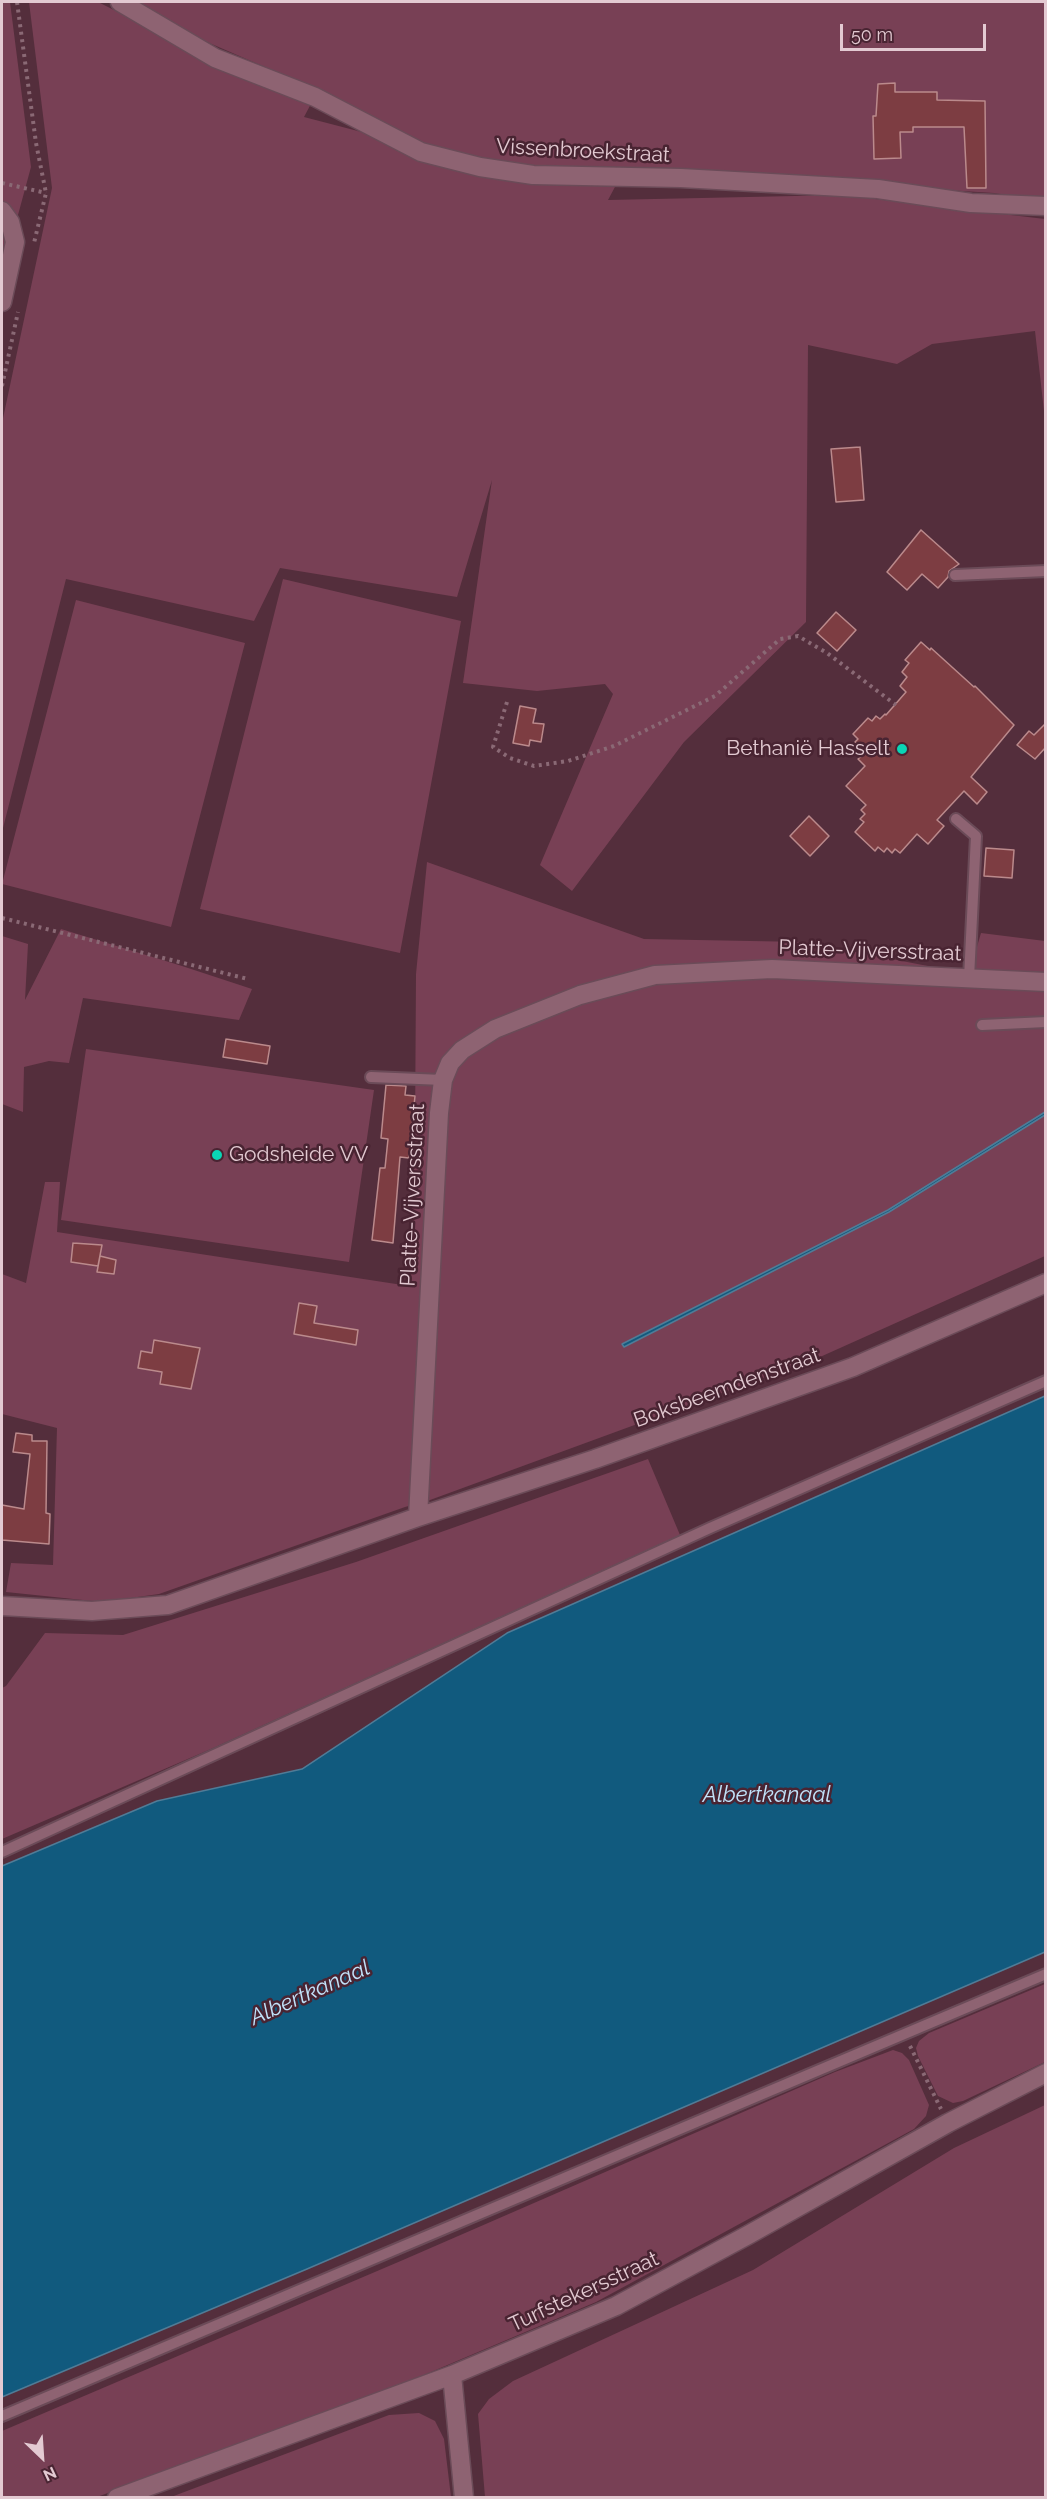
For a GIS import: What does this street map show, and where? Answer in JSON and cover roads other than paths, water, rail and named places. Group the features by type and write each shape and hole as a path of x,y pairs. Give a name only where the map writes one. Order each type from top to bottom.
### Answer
{"street":[{"name":"Vissenbroekstraat","path":"120,2 215,58 315,97 421,152 480,167 533,175 681,178 878,189 971,204 1046,207"},
{"path":"2,211 10,222 15,242 2,302"},
{"name":"Platte-Vijversstraat","path":"418,1517 438,1125 443,1080 450,1063 462,1050 495,1029 580,995 655,975 772,969 1046,982"},
{"name":"Boksbeemdenstraat","path":"418,1517 595,1459 853,1367 1046,1283"},
{"path":"2,1606 92,1611 168,1605 418,1517"},
{"name":"Turfstekersstraat","path":"117,2498 452,2375 616,2306 948,2123 1046,2073"},
{"path":"452,2375 464,2498"}],"lane":[{"path":"955,575 1046,571"},
{"path":"956,819 976,836 969,978"},
{"path":"982,1025 1046,1023"},
{"path":"371,1077 443,1080"},
{"path":"2,1852 710,1528 1046,1381"},
{"path":"2,2416 1046,1974"}],"water":[{"path":"1045,1112 1045,1115 889,1212 624,1347 622,1344 888,1210"},
{"name":"Albertkanaal","path":"1045,1396 1045,1952 307,2269 2,2397 2,1866 157,1801 302,1769 507,1633"}],"place":[{"name":"Bethanië Hasselt","path":"902,749"},
{"name":"Godsheide VV","path":"217,1155"}]}
